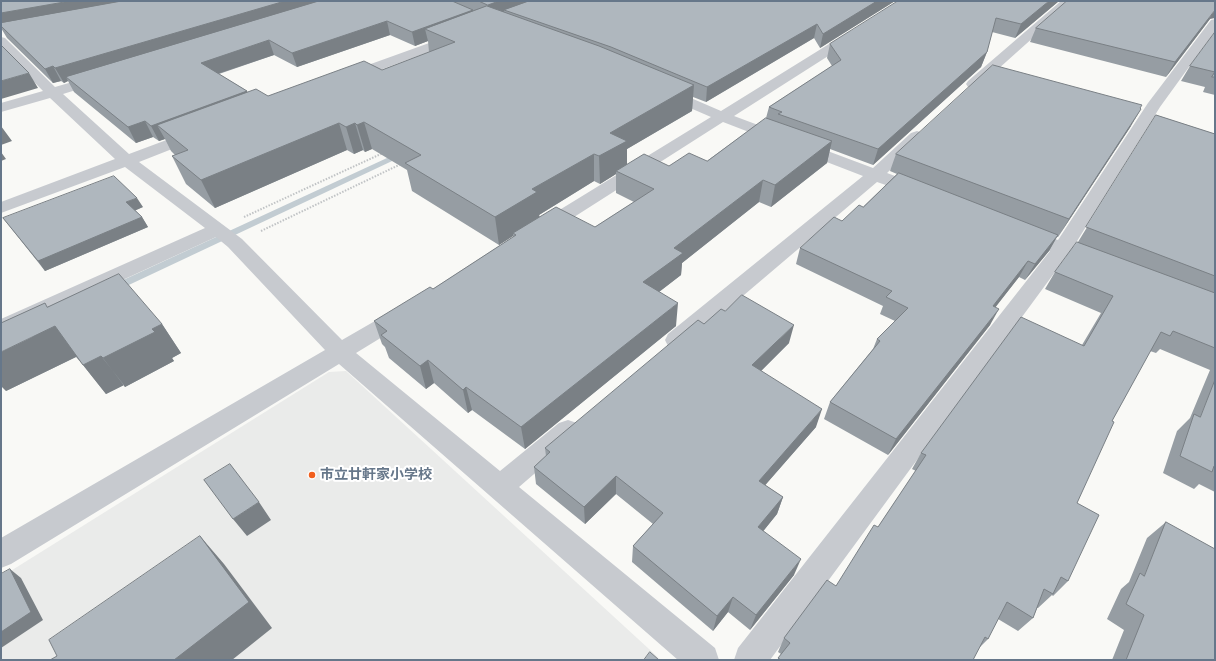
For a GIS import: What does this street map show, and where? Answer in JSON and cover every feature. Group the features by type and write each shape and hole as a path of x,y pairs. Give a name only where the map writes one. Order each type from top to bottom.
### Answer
{"street":[{"path":"961,95 1068,1"},
{"path":"750,660 1062,248 1153,106 1215,22"},
{"path":"529,237 867,26"},
{"path":"334,82 468,32"},
{"path":"4,36 52,92 126,160 227,236 341,353 703,660"},
{"path":"1,108 113,74"},
{"path":"650,85 723,117 876,174 933,197"},
{"path":"663,351 876,174 927,127"},
{"path":"1,208 208,130"},
{"path":"1012,229 1113,268"},
{"path":"1,328 227,236"},
{"path":"1,554 341,353 415,307"},
{"path":"500,487 585,416"}],"path":[{"path":"227,236 385,152"},
{"path":"227,236 407,162"}],"shaded area":[{"name":"市立廿軒家小学校","path":"346,371 661,660 1,660 1,577 329,372"}],"building":[{"path":"1,1 70,1 1,13"},
{"path":"122,1 285,1 55,68 53,66 45,69 1,26 1,23"},
{"path":"319,1 452,1 473,10 412,32 387,21 292,53 269,40 201,63 247,91 151,126 145,121 128,127 66,77"},
{"path":"479,1 499,1 488,5"},
{"path":"529,1 877,1 823,34 817,24 707,87 611,47 504,10"},
{"path":"898,1 1049,1 1021,24 996,18 987,52 878,149 778,114 782,112 769,107 841,60 830,44"},
{"path":"1067,1 1215,1 1215,10 1175,62 1036,28"},
{"path":"487,6 599,46 694,85 610,133 627,141 599,156 594,154 532,189 537,192 495,217 405,163 421,155 364,122 357,125 355,123 346,127 339,123 201,180 172,156 188,150 157,125 256,89 268,96 364,61 382,70 455,42 425,29"},
{"path":"1215,32 1215,72 1190,66"},
{"path":"1,45 29,73 1,81"},
{"path":"993,65 1142,105 1140,108 1141,109 1069,219 896,154"},
{"path":"1156,115 1215,134 1215,276 1086,227"},
{"path":"766,118 832,141 775,185 763,180 674,248 683,253 643,282 678,303 521,427 466,387 463,390 428,360 420,366 381,335 387,331 374,321 430,287 433,289 516,235 513,233 556,207 595,227 654,189 616,171 644,154 669,166 689,153 707,161"},
{"path":"899,173 1058,235 1035,264 1028,261 993,306 999,309 896,439 830,402 880,341 877,339 908,308 886,297 892,291 800,248 834,217 842,221 859,205 863,207"},
{"path":"114,176 137,198 126,202 142,217 38,261 3,218"},
{"path":"1077,242 1215,293 1215,348 1173,331 1170,336 1161,332 1112,421 1114,422 1077,503 1099,515 1068,581 1061,577 1053,594 1044,589 1033,618 1007,602 988,639 985,637 973,660 781,660 778,658 790,643 784,638 827,580 836,586 874,525 878,527 926,455 921,453 1021,317 1084,346 1113,296 1055,272"},
{"path":"119,274 162,324 152,329 155,332 103,358 101,356 83,365 55,326 1,352 1,323 45,303 47,307"},
{"path":"742,295 794,325 752,365 822,409 759,481 783,497 758,527 801,559 756,615 733,597 717,616 633,546 663,513 616,476 584,507 534,467 550,452 545,448 698,320 704,324 721,309 725,311"},
{"path":"1215,380 1215,466 1212,472 1180,456 1194,414 1200,417"},
{"path":"230,464 259,502 233,519 204,480"},
{"path":"1166,522 1215,549 1215,660 1126,660 1144,615 1126,604 1140,573 1144,576"},
{"path":"200,536 249,602 174,660 50,660 57,656 49,640"},
{"path":"10,569 31,612 1,632 1,574"},
{"path":"650,652 659,660 644,660"}],"waterway":[{"path":"112,289 403,154"}],"place":[{"name":"市立廿軒家小学校","path":"312,475"}]}
